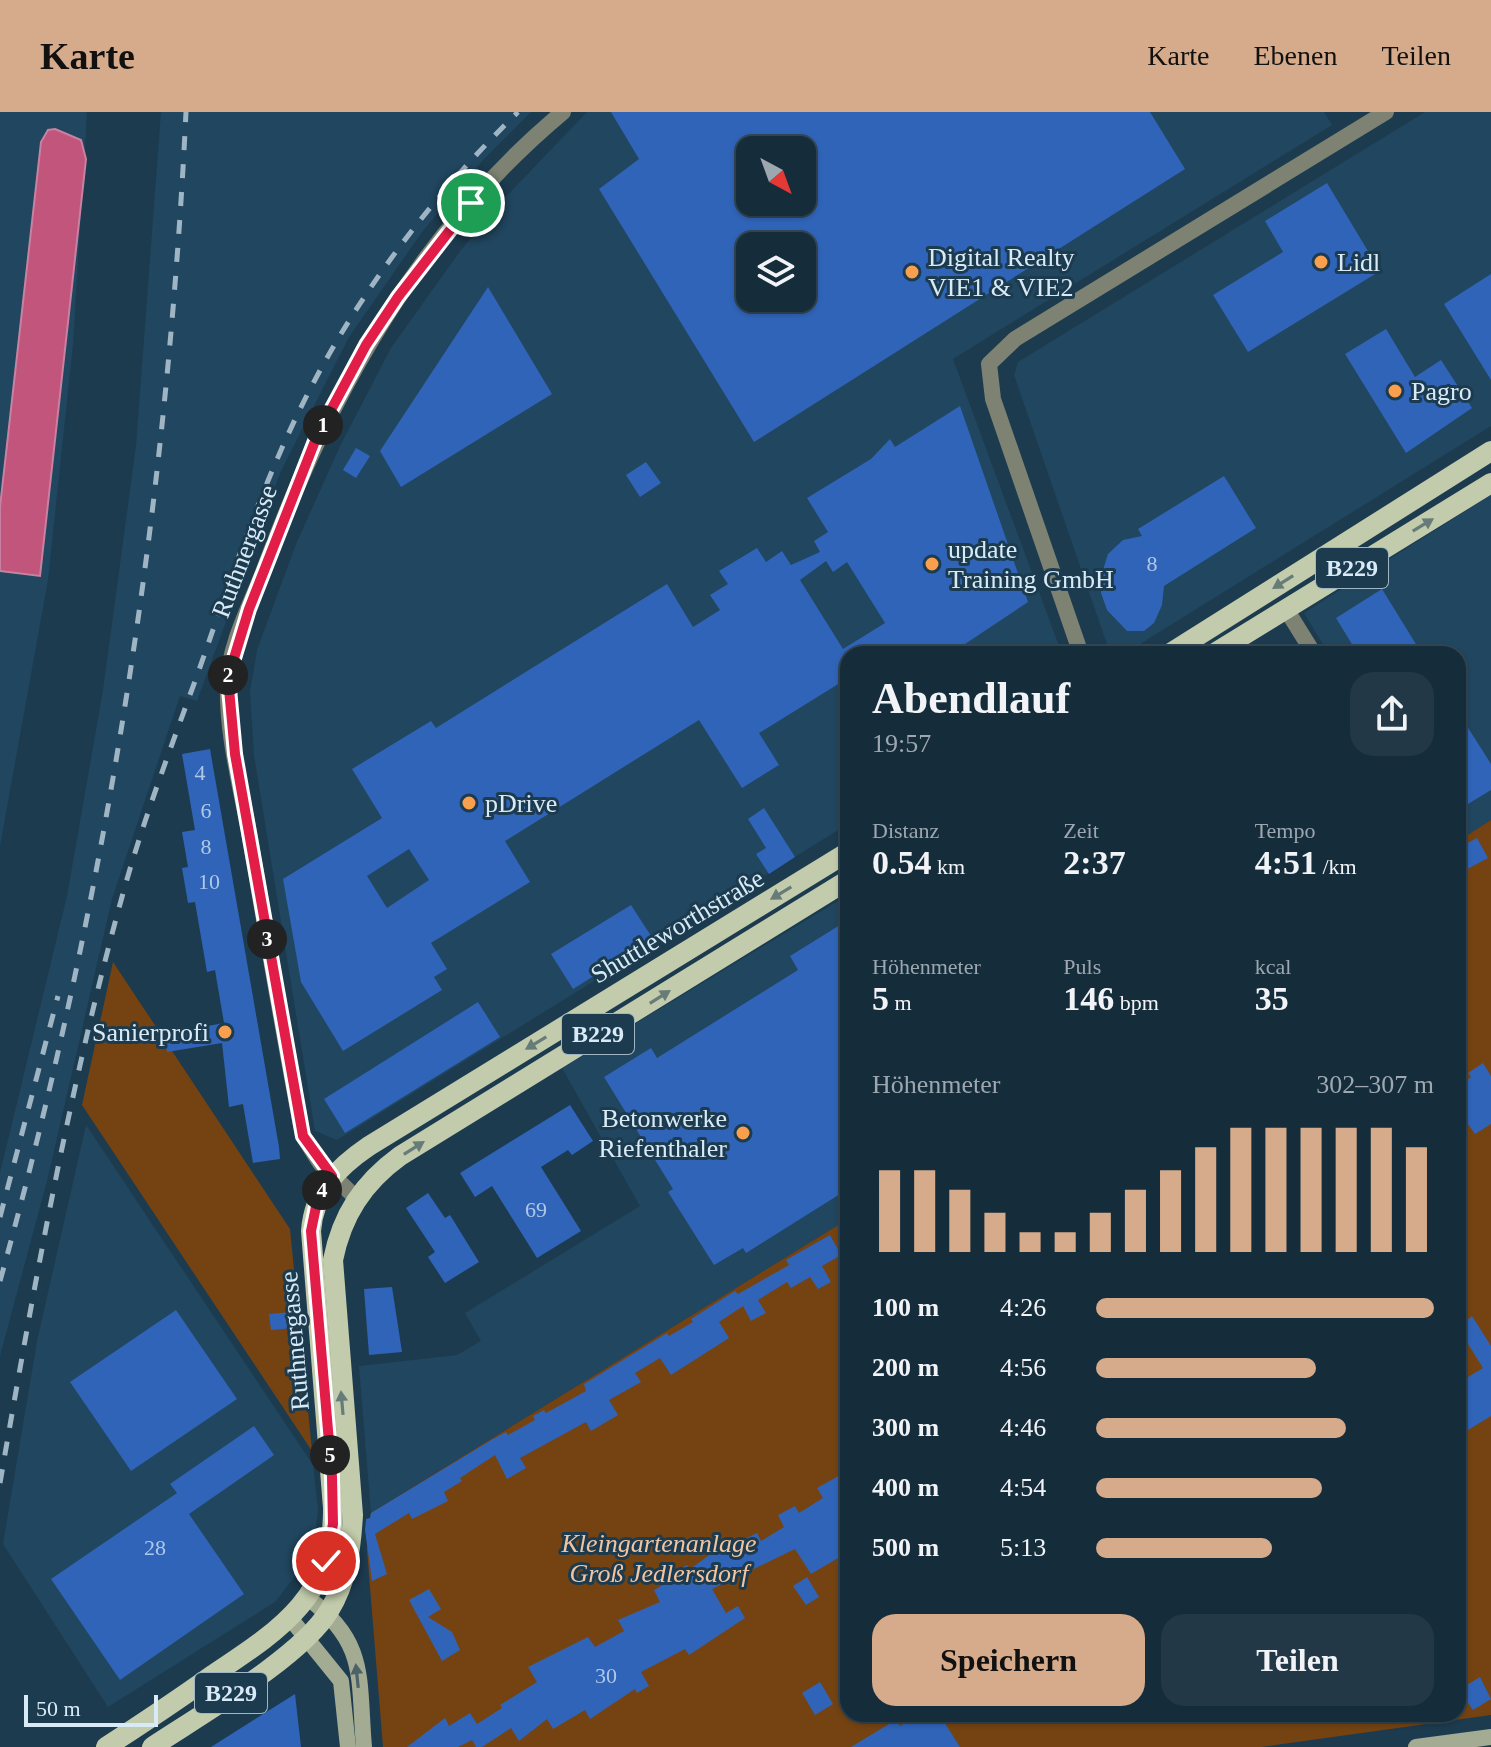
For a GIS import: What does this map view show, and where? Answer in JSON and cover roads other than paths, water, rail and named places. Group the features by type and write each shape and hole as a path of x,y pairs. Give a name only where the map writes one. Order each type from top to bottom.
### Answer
{"main road":[{"name":"B229","path":"1182,646 1491,451"},
{"name":"B229","path":"1226,646 1491,483"},
{"name":"Shuttleworthstraße","path":"332,1176 369,1146 840,857"},
{"name":"Shuttleworthstraße","path":"356,1198 400,1156 840,885"},
{"name":"Ruthnergasse","path":"308,1598 323,1571 333,1524 311,1231 318,1197 332,1176"},
{"name":"Ruthnergasse","path":"328,1613 345,1576 353,1515 333,1260 339,1233 356,1198"},
{"name":"B229","path":"106,1747 258,1644 290,1618 308,1598"},
{"path":"308,1598 344,1629 354,1652 364,1747"},
{"name":"B229","path":"152,1747 308,1638 328,1613"},
{"path":"290,1618 341,1681 348,1747"},
{"path":"1416,1747 1491,1737"}],"street":[{"name":"Ruthnergasse","path":"356,1198 332,1176 303,1136 229,712 228,678 232,659 312,448 366,345 435,245 519,152 563,112"},
{"path":"1078,646 993,399 989,364 1015,339 1386,112"},
{"path":"1286,609 1309,646"}],"railway":[{"path":"0,1281 38,1138 71,993 126,702 164,407 186,112"},
{"path":"0,1483 54,1188 103,969 148,811 251,525 308,393 358,306 449,185 518,112"},
{"path":"0,1217 58,996"}],"place":[{"name":"Lidl","path":"1321,262"},
{"name":"Digital Realty VIE1 & VIE2","path":"912,272"},
{"name":"Pagro","path":"1395,391"},
{"name":"update Training GmbH","path":"932,564"},
{"name":"pDrive","path":"469,803"},
{"name":"Sanierprofi","path":"225,1032"},
{"name":"Betonwerke Riefenthaler","path":"743,1133"}],"park label":[{"name":"Kleingartenanlage Groß Jedlersdorf","path":"659,1558"}]}
